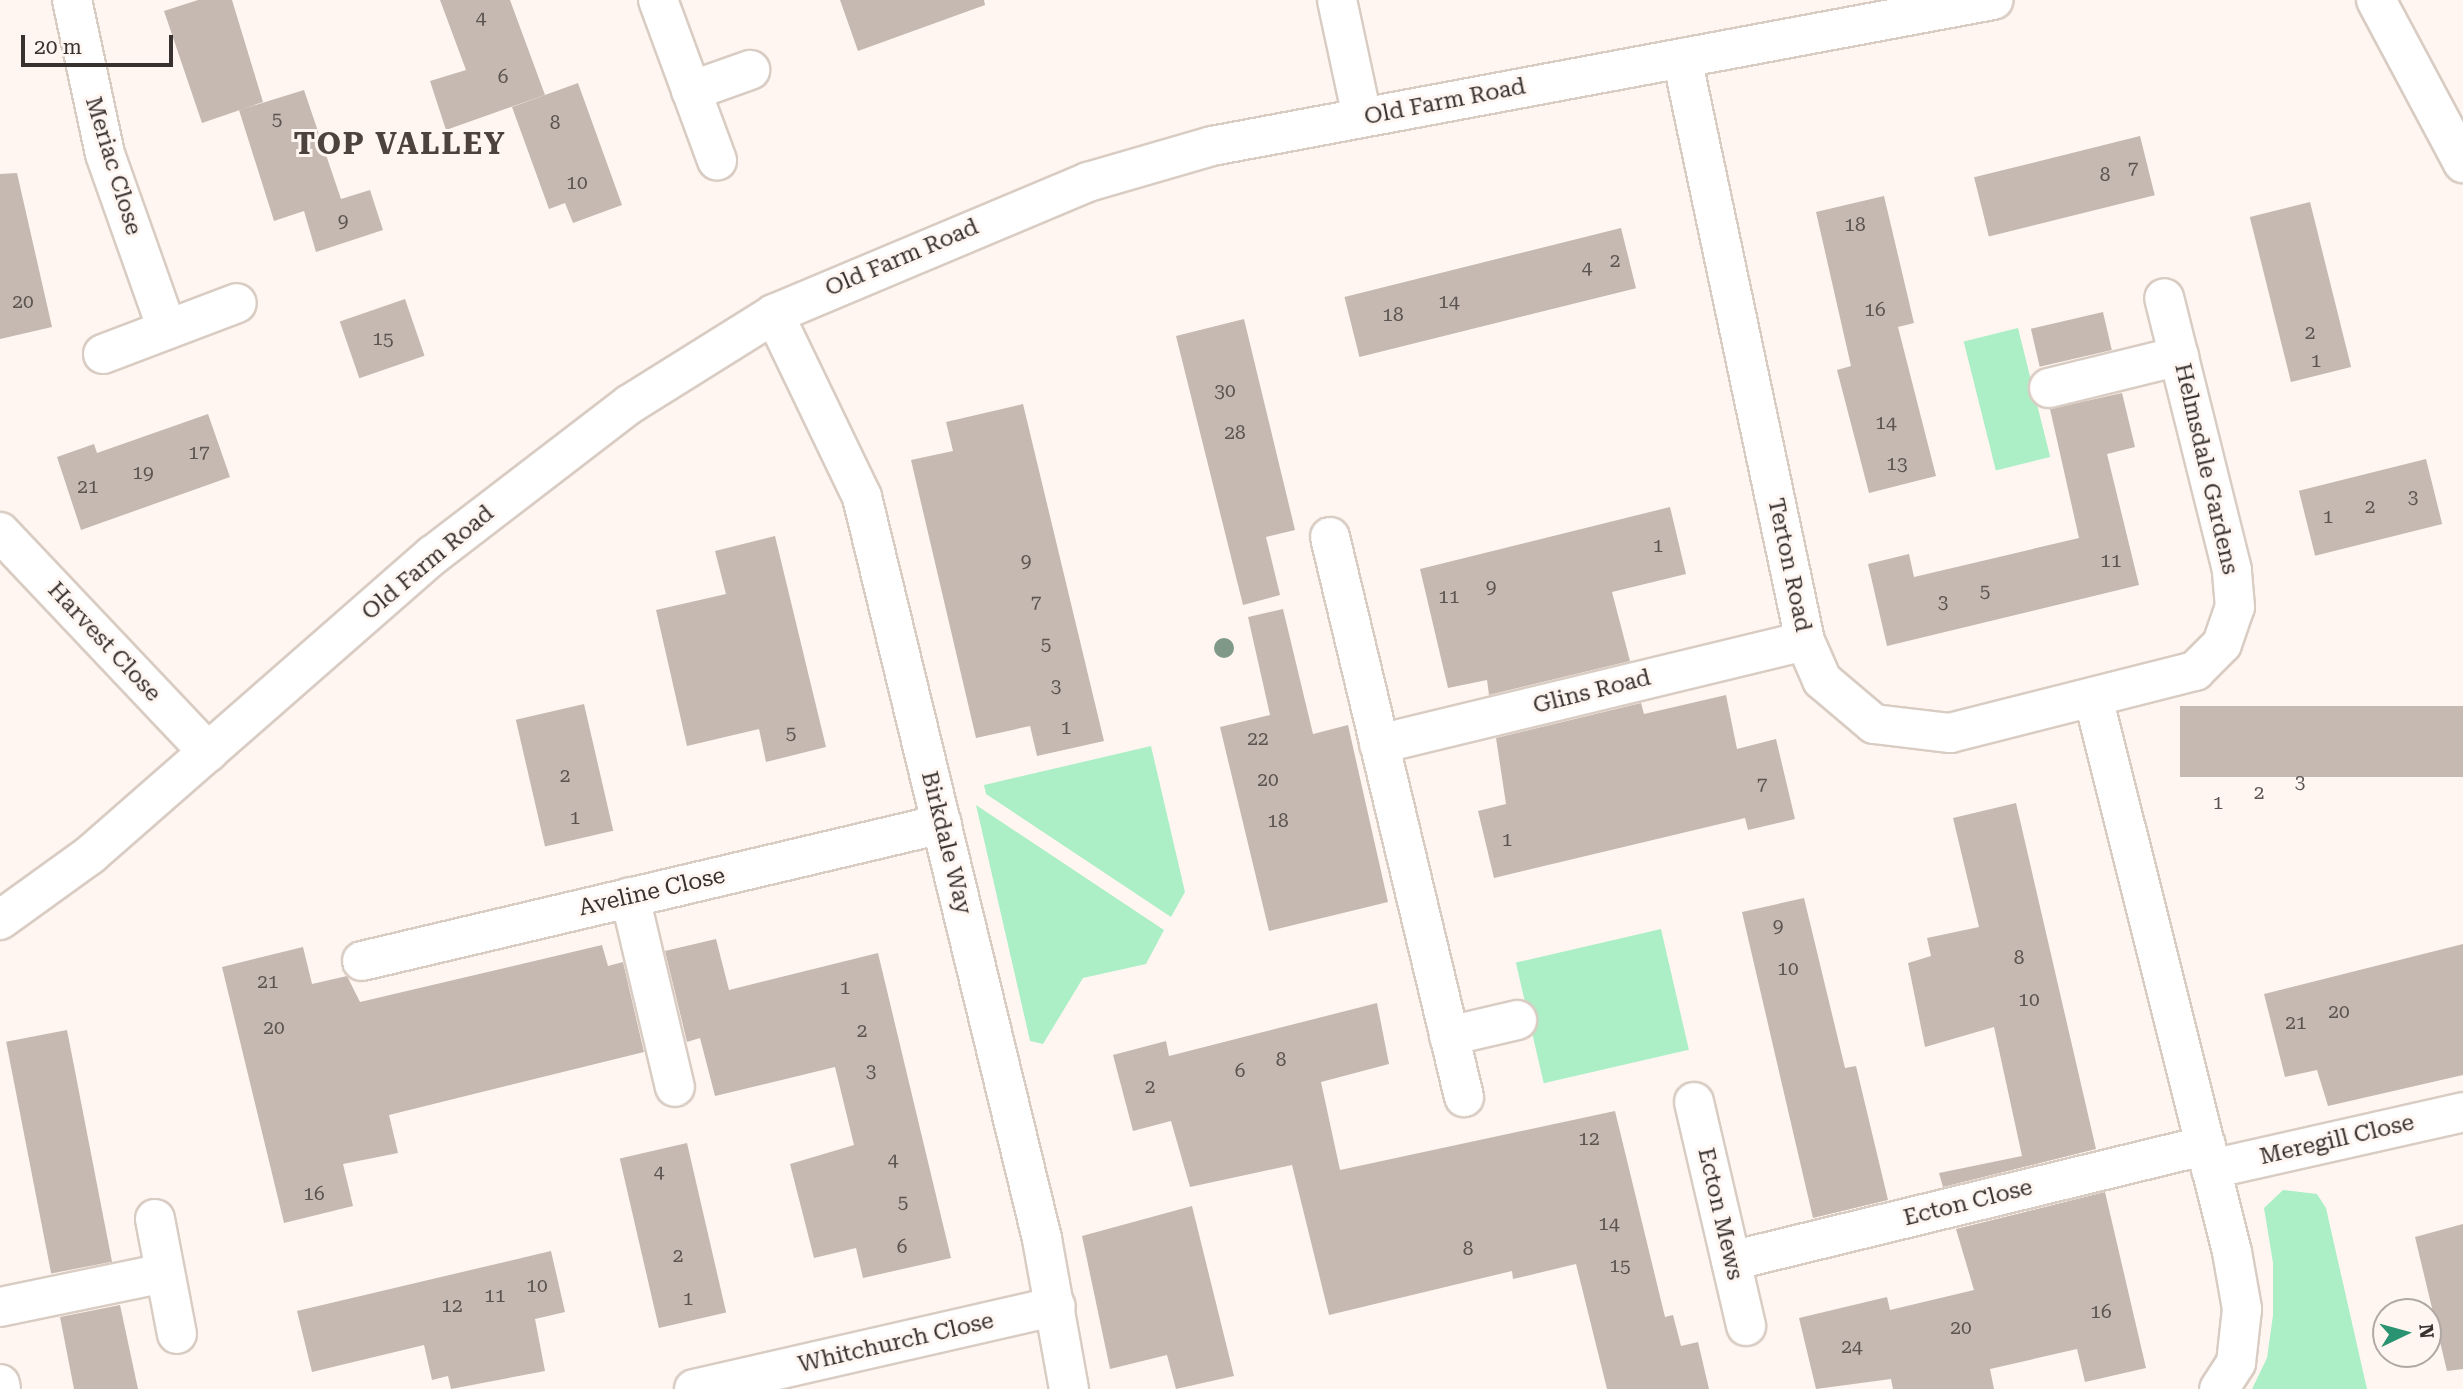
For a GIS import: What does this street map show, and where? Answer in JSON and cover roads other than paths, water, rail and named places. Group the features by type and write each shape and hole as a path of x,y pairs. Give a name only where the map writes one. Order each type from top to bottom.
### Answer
{"street":[{"name":"Meriac Close","path":"72,0 105,154 167,329"},
{"path":"658,0 717,160"},
{"path":"1337,0 1362,117"},
{"name":"Old Farm Road","path":"0,920 90,855 444,547 630,404 774,314 1088,182 1212,146 1993,0"},
{"path":"2376,0 2463,163"},
{"name":"Terton Road","path":"1682,58 1805,641 1822,680 1848,708 1874,724 1909,732 1950,733 2195,671"},
{"path":"691,91 750,70"},
{"name":"Helmsdale Gardens","path":"2164,298 2232,570 2235,607 2222,644 2195,671"},
{"path":"103,354 237,303"},
{"name":"Birkdale Way","path":"774,314 862,497 1056,1306 1069,1389"},
{"path":"2049,388 2179,356"},
{"name":"Harvest Close","path":"0,532 208,752"},
{"path":"1330,537 1464,1097"},
{"name":"Glins Road","path":"1379,744 1805,641"},
{"path":"2094,697 2208,1157 2242,1308 2236,1363 2219,1389"},
{"name":"Aveline Close","path":"362,961 942,824"},
{"path":"629,897 675,1087"},
{"path":"1449,1036 1517,1020"},
{"name":"Ecton Mews","path":"1693,1102 1746,1326"},
{"name":"Meregill Close","path":"2208,1157 2463,1112"},
{"name":"Ecton Close","path":"1731,1261 2208,1157"},
{"path":"155,1219 177,1334"},
{"path":"0,1307 164,1273"},
{"name":"Whitchurch Close","path":"694,1389 1056,1306"}],"district":[{"name":"TOP VALLEY","path":"400,144"}]}
